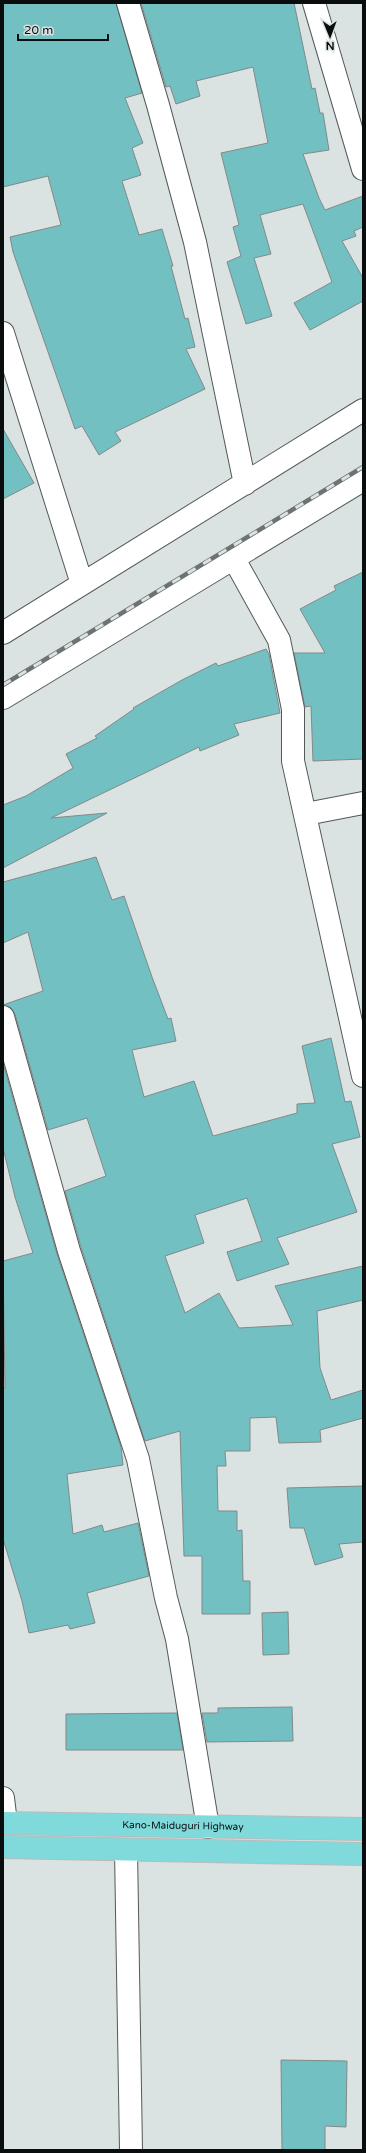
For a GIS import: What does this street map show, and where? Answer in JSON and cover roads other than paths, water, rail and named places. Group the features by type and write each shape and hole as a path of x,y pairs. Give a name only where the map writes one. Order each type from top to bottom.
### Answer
{"highway":[{"name":"Kano-Maiduguri Highway","path":"4,1823 363,1830"},
{"path":"3,1847 363,1854"}],"street":[{"path":"128,3 195,242 245,484"},
{"path":"314,3 363,169"},
{"path":"3,333 82,584"},
{"path":"3,633 363,410"},
{"path":"3,698 363,480"},
{"path":"234,559 279,640 293,709 293,761 363,1076"},
{"path":"306,814 363,803"},
{"path":"3,1017 69,1251 138,1459 166,1598 177,1639 208,1827"},
{"path":"3,1798 4,1823"},
{"path":"126,1850 131,2150"}],"railway":[{"path":"3,685 363,467"}]}
